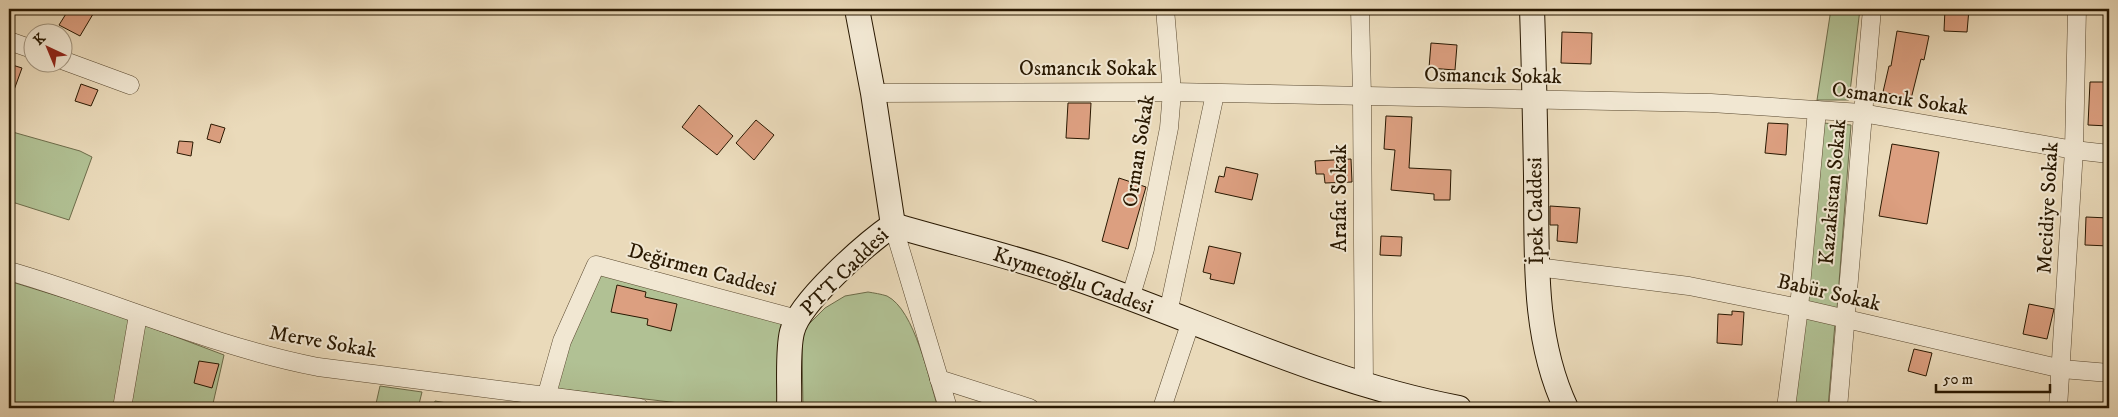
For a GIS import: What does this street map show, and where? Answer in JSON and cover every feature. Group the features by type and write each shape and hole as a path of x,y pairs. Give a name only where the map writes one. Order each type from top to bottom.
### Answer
{"main road":[{"path":"856,9 873,93 893,225"},
{"name":"İpek Caddesi","path":"1532,9 1537,266 1540,306 1552,375 1566,408"},
{"name":"Kıymetoğlu Caddesi","path":"893,225 1074,277 1414,404 1459,408"},
{"name":"PTT Caddesi","path":"789,408 791,341 797,319 808,304 845,266 872,240 893,225"}],"street":[{"name":"Orman Sokak","path":"1130,299 1145,249 1169,128 1172,92 1165,9"},
{"name":"Arafat Sokak","path":"1360,9 1364,386"},
{"name":"Kazakistan Sokak","path":"1838,408 1872,9"},
{"name":"Mecidiye Sokak","path":"2058,408 2062,369 2074,150 2077,9"},
{"path":"9,40 22,45"},
{"path":"72,64 130,85"},
{"name":"Osmancık Sokak","path":"873,93 1172,92 1711,103 1862,113 2074,150 2109,154"},
{"path":"1168,313 1215,94"},
{"path":"1786,408 1799,308 1817,110"},
{"path":"893,225 948,408"},
{"name":"Değirmen Caddesi","path":"544,402 562,341 596,265 797,319"},
{"name":"Babür Sokak","path":"1537,266 1689,286 1799,308 2062,369 2109,373"},
{"name":"Merve Sokak","path":"9,272 216,342 284,360 544,402 640,408"},
{"path":"122,408 138,315"},
{"path":"1162,408 1191,321"},
{"path":"939,378 1030,408"}],"green space":[{"path":"1831,9 1860,9 1849,100 1817,100"},
{"path":"1823,123 1851,125 1837,309 1804,301"},
{"path":"9,131 80,151 92,157 69,220 9,201"},
{"path":"599,274 782,321 777,408 722,408 554,387 556,376"},
{"path":"9,281 132,319 116,408 9,408"},
{"path":"868,292 887,296 906,315 920,347 938,408 803,408 802,344 805,328 825,308 845,296"},
{"path":"1804,316 1835,323 1828,408 1793,408"},
{"path":"142,324 224,355 212,408 128,408"},
{"path":"380,386 422,392 418,408 375,408"},
{"path":"435,401 476,408 433,408"}],"building":[{"path":"69,9 96,9 80,36 72,32 72,22 61,22"},
{"path":"1945,9 1969,9 1967,32 1944,31"},
{"path":"1897,31 1929,36 1924,60 1921,59 1911,99 1883,92 1889,66 1891,66"},
{"path":"1562,32 1592,33 1591,64 1561,63"},
{"path":"1431,43 1457,45 1455,70 1429,68"},
{"path":"9,64 22,68 9,100"},
{"path":"2090,82 2109,82 2109,126 2088,125"},
{"path":"81,84 98,90 91,106 75,101"},
{"path":"1068,103 1091,103 1089,139 1066,138"},
{"path":"699,105 733,136 717,155 682,127"},
{"path":"1386,116 1412,117 1409,168 1451,170 1450,200 1434,200 1434,194 1391,190 1395,150 1384,149"},
{"path":"756,120 774,135 754,160 736,143"},
{"path":"1768,123 1788,124 1786,155 1765,153"},
{"path":"211,124 225,128 220,143 207,139"},
{"path":"179,141 193,142 191,156 177,153"},
{"path":"1892,144 1939,152 1927,224 1879,216"},
{"path":"1351,159 1352,182 1325,183 1324,174 1316,174 1315,161"},
{"path":"1226,167 1258,174 1252,200 1215,192 1219,176 1224,177"},
{"path":"1119,178 1146,187 1128,249 1102,241"},
{"path":"1550,206 1580,208 1577,243 1557,241 1558,225 1550,225"},
{"path":"2086,217 2109,218 2109,246 2085,245"},
{"path":"1381,236 1402,237 1401,256 1380,255"},
{"path":"1209,246 1241,253 1234,284 1210,279 1211,274 1203,272"},
{"path":"617,285 646,292 645,297 677,304 671,331 647,325 648,319 611,312"},
{"path":"2029,304 2054,309 2047,339 2023,334"},
{"path":"1732,311 1744,312 1742,345 1717,343 1718,314 1732,315"},
{"path":"1914,349 1932,353 1926,376 1908,371"},
{"path":"199,361 219,364 212,388 194,383"}]}
